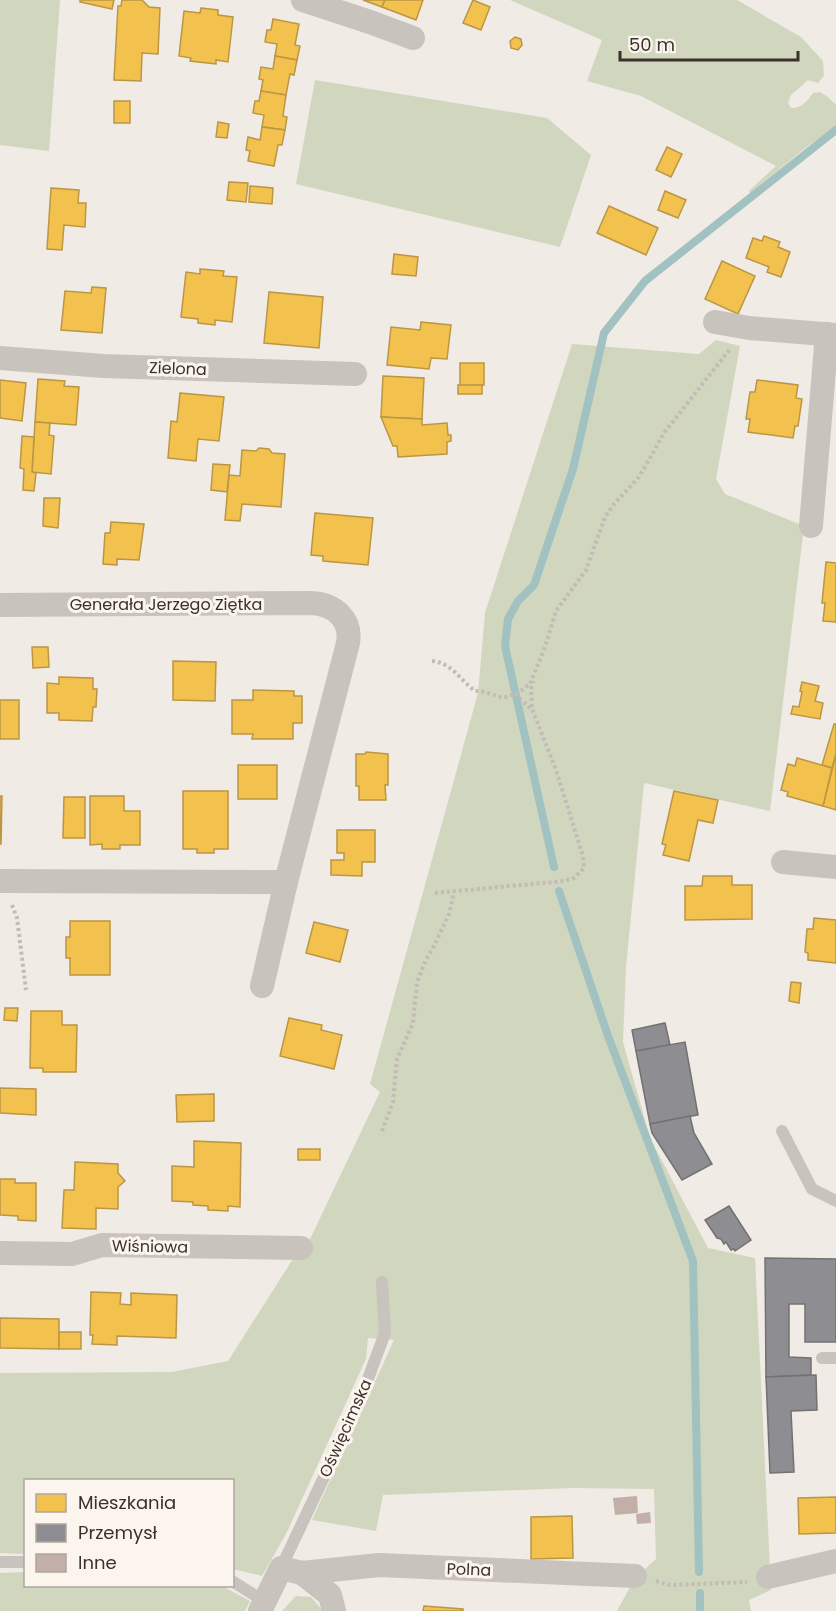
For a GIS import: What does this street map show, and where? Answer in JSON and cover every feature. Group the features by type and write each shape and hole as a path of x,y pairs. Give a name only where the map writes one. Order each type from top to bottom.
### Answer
{"street":[{"path":"310,2 413,38"},
{"path":"715,322 749,328 832,334 812,526"},
{"name":"Zielona","path":"0,358 103,366 356,374"},
{"name":"Generała Jerzego Ziętka","path":"0,606 311,603 331,607 341,615 349,627 348,643 278,882"},
{"path":"783,862 836,867"},
{"path":"5,891 278,882 262,986"},
{"name":"Wiśniowa","path":"0,1253 72,1254 102,1245 301,1248"},
{"path":"768,1577 836,1561"},
{"name":"Polna","path":"291,1570 379,1565 635,1576"},
{"path":"262,1606 291,1570 330,1595 334,1611"}],"lane":[{"path":"782,1131 812,1189 836,1201"},
{"name":"Oświęcimska","path":"291,1570 385,1333 382,1282"},
{"path":"822,1358 836,1358"},
{"path":"0,1562 24,1562"},
{"path":"234,1583 262,1606"}],"path":[{"path":"432,661 446,666 474,691 503,698 514,695 530,684 556,611 586,570 605,517 615,502 639,477 664,433 749,328"},
{"path":"435,893 564,881 574,878 584,868 583,856 555,767 532,709 531,689 534,676"},
{"path":"514,695 532,709"},
{"path":"5,891 17,918 26,990"},
{"path":"382,1131 393,1102 397,1059 413,1023 417,982 444,925 454,892"},
{"path":"635,1576 670,1585 759,1581 768,1577"}],"green space":[{"path":"0,0 60,0 49,151 0,145"},
{"path":"510,0 737,0 801,37 823,61 824,76 818,83 808,80 791,95 788,103 791,108 801,106 813,93 820,92 836,105 836,126 750,193 749,191 776,166 641,96 587,81 602,40"},
{"path":"315,80 547,118 591,155 560,247 296,184"},
{"path":"716,340 740,346 716,479 725,494 804,526 770,811 644,783 626,967 623,1042 650,1138 708,1248 755,1258 771,1590 749,1600 751,1611 617,1611 635,1578 656,1559 654,1489 574,1488 383,1495 376,1531 312,1520 394,1340 368,1338 366,1359 287,1532 262,1576 234,1569 234,1479 24,1479 24,1554 0,1553 0,1373 172,1372 228,1361 291,1262 311,1237 380,1092 370,1084 478,693 485,613 572,344 699,354"},
{"path":"24,1572 24,1587 224,1587 250,1601 245,1611 0,1611 0,1573"},
{"path":"296,1596 311,1597 323,1611 282,1611"}],"building: Mieszkania":[{"path":"80,0 114,0 112,9 80,2"},
{"path":"122,0 142,0 149,7 160,8 158,54 142,53 141,81 114,80 118,6 121,6"},
{"path":"363,0 385,0 382,7"},
{"path":"385,0 423,0 416,20 382,7"},
{"path":"473,0 490,7 481,30 463,23"},
{"path":"201,8 218,10 218,15 233,17 228,62 216,60 216,64 190,61 191,58 179,56 184,11 200,13"},
{"path":"273,19 299,24 295,45 300,46 297,60 275,56 277,44 265,42 267,30 271,30"},
{"path":"515,37 521,39 522,45 518,50 511,48 510,41"},
{"path":"275,56 297,60 294,75 290,74 286,95 261,91 263,80 259,79 261,67 273,69"},
{"path":"261,91 286,95 283,116 287,117 285,130 262,127 264,115 253,113 255,101 259,101"},
{"path":"114,101 130,101 130,123 114,123"},
{"path":"218,122 229,124 227,138 216,137"},
{"path":"262,127 285,130 282,145 278,145 274,166 248,161 250,151 246,150 248,137 260,140"},
{"path":"667,147 682,154 671,177 656,170"},
{"path":"229,182 248,183 246,202 227,200"},
{"path":"250,186 273,188 272,204 249,202"},
{"path":"51,188 79,190 78,203 86,203 85,227 64,225 62,250 47,249"},
{"path":"665,191 686,200 678,218 658,210"},
{"path":"609,206 658,228 646,255 597,233"},
{"path":"764,236 780,242 778,247 790,252 781,277 767,272 769,267 746,258 753,238 762,241"},
{"path":"394,254 418,257 416,276 392,274"},
{"path":"722,261 755,276 738,314 705,299"},
{"path":"200,269 224,271 223,276 237,277 232,322 215,320 215,325 198,323 198,319 181,317 186,272 200,274"},
{"path":"92,287 106,288 102,333 61,330 65,291 91,293"},
{"path":"269,292 323,297 319,348 264,343"},
{"path":"421,322 451,325 447,359 431,358 429,369 387,365 391,327 420,330"},
{"path":"460,363 484,363 484,385 460,386"},
{"path":"383,376 424,378 422,419 381,417"},
{"path":"38,379 65,381 64,386 79,387 76,425 35,422"},
{"path":"0,380 26,383 22,421 0,418"},
{"path":"757,380 798,385 796,398 802,399 798,426 795,426 793,438 748,432 750,419 746,419 750,392 755,392"},
{"path":"458,385 482,385 482,394 458,394"},
{"path":"180,393 224,397 219,441 198,439 196,461 168,458 171,421 177,422"},
{"path":"381,417 422,419 422,425 447,423 451,441 447,442 447,454 398,457 397,446 393,446"},
{"path":"35,422 50,423 49,435 54,436 51,474 32,472"},
{"path":"22,436 34,437 32,472 36,473 34,491 23,490 24,469 20,468"},
{"path":"259,448 269,449 272,453 285,454 281,507 242,504 240,521 225,520 229,475 240,476 242,450 256,451"},
{"path":"213,464 230,465 227,492 211,490"},
{"path":"44,498 60,498 58,528 43,526"},
{"path":"315,513 373,518 368,565 323,561 323,556 311,555"},
{"path":"111,522 144,524 139,560 117,559 117,565 103,564 105,533 110,533"},
{"path":"826,562 836,563 836,622 823,621 825,603 822,603"},
{"path":"32,647 48,647 49,667 33,668"},
{"path":"173,661 216,662 215,701 173,700"},
{"path":"59,677 93,678 93,689 97,689 92,721 59,720 59,713 47,713 47,683 59,684"},
{"path":"802,682 819,686 815,701 823,703 820,719 791,714 793,706 799,707"},
{"path":"253,690 294,691 294,696 302,696 302,723 293,723 293,739 252,739 253,734 232,734 232,700 253,700"},
{"path":"0,700 19,700 19,739 0,739"},
{"path":"834,724 836,724 836,754 832,768 822,765"},
{"path":"366,752 388,754 386,800 359,800 359,786 356,786 356,754"},
{"path":"836,754 836,810 823,806"},
{"path":"797,758 832,768 823,806 787,796 788,792 781,790 788,764 795,766"},
{"path":"238,765 277,765 277,799 238,799"},
{"path":"183,791 228,791 228,849 214,849 214,853 197,853 197,849 183,849"},
{"path":"674,791 718,800 713,823 698,820 689,861 663,855 666,845 662,844"},
{"path":"0,796 2,796 1,844 0,844"},
{"path":"90,796 124,796 124,811 140,811 140,845 120,845 120,849 102,849 102,844 90,845"},
{"path":"64,797 85,797 85,838 63,838"},
{"path":"337,830 375,830 375,862 362,862 362,876 331,875 331,860 344,860 344,853 337,853"},
{"path":"703,876 732,876 732,885 752,885 752,919 685,920 685,886 702,886"},
{"path":"814,918 836,920 836,963 808,960 808,953 805,952 807,929 813,929"},
{"path":"70,921 110,921 110,975 70,975 70,958 66,958 66,937 70,937"},
{"path":"314,922 348,930 340,962 306,953"},
{"path":"791,982 801,983 799,1003 789,1001"},
{"path":"5,1008 18,1008 17,1021 4,1020"},
{"path":"31,1011 62,1011 62,1025 77,1025 76,1072 43,1072 43,1068 30,1068"},
{"path":"289,1018 322,1025 321,1030 342,1035 334,1069 280,1056"},
{"path":"0,1088 36,1089 36,1115 0,1113"},
{"path":"214,1094 214,1121 177,1122 176,1095"},
{"path":"194,1141 241,1143 240,1207 228,1206 228,1211 208,1210 208,1206 193,1205 193,1202 172,1201 172,1166 194,1167"},
{"path":"298,1149 320,1149 320,1160 298,1160"},
{"path":"75,1162 118,1164 118,1173 125,1181 118,1187 118,1209 96,1208 96,1229 62,1228 64,1190 74,1190"},
{"path":"0,1179 15,1179 15,1183 36,1183 36,1221 18,1220 18,1216 0,1215"},
{"path":"91,1292 121,1293 120,1304 131,1305 131,1293 177,1295 176,1338 117,1336 117,1345 92,1344 93,1335 90,1335"},
{"path":"0,1318 59,1319 59,1349 0,1348"},
{"path":"59,1332 81,1332 81,1349 59,1349"},
{"path":"836,1497 836,1533 799,1534 798,1498"},
{"path":"572,1516 573,1558 531,1559 531,1517"},
{"path":"424,1606 463,1609 463,1611 423,1611"}],"building: Przemysł":[{"path":"665,1023 670,1045 636,1051 632,1030"},
{"path":"685,1042 698,1115 650,1124 636,1051"},
{"path":"690,1116 694,1133 712,1164 682,1180 652,1133 650,1124"},
{"path":"729,1206 751,1240 735,1251 731,1250 726,1242 724,1244 721,1239 717,1238 705,1220"},
{"path":"765,1258 836,1259 836,1342 805,1342 805,1304 789,1304 789,1357 811,1358 811,1375 766,1377"},
{"path":"816,1375 817,1410 791,1411 794,1472 770,1473 766,1377"}],"building: Inne":[{"path":"637,1496 638,1513 615,1515 613,1498"},
{"path":"650,1512 651,1523 637,1524 636,1514"}],"waterway":[{"path":"554,867 505,646 508,619 518,601 534,585 573,469 604,333 645,281 836,130"},
{"path":"559,891 608,1036 693,1261 699,1572"},
{"path":"700,1593 700,1611"}]}
